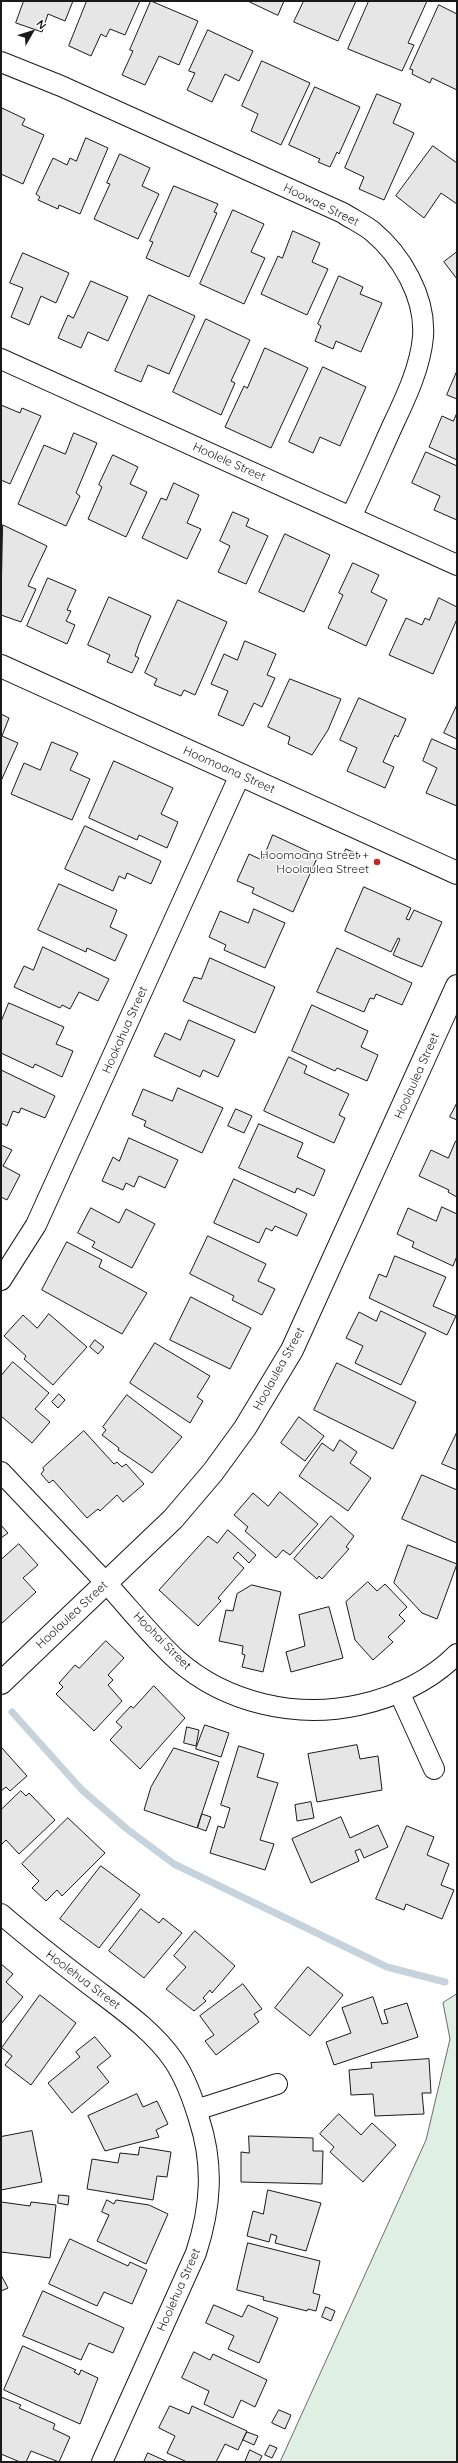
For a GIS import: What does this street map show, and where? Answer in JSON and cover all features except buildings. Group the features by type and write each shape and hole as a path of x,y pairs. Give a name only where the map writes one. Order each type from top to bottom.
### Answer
{"street":[{"name":"Hoowae Street","path":"1,62 61,86 343,214 371,230 390,249 405,270 415,291 422,316 423,336 410,387 352,518"},
{"name":"Hoolele Street","path":"1,359 457,566"},
{"name":"Hoomoana Street","path":"1,666 457,873"},
{"name":"Hookahua Street","path":"1,1280 36,1225 240,775"},
{"name":"Hoolaulea Street","path":"1,1683 174,1519 194,1496 245,1428 270,1390 300,1334 457,986"},
{"name":"Hoohai Street","path":"1,1472 178,1660 216,1686 246,1699 302,1711 339,1709 379,1700 399,1692 433,1674 457,1654"},
{"path":"399,1692 434,1769"},
{"name":"Hoolehua Street","path":"1,1914 44,1950 132,2017 156,2040 173,2060 186,2082 206,2139 211,2169 209,2204 204,2229 196,2253 102,2462"},
{"path":"196,2110 277,2084"}],"green space":[{"path":"457,1994 457,2462 280,2462 426,2140 450,2039 443,2003"}],"waterway":[{"path":"12,1712 82,1790 127,1829 174,1864 387,1967 445,1982"}],"place":[{"name":"Hoomoana Street + Hoolaulea Street","path":"377,862"}]}
